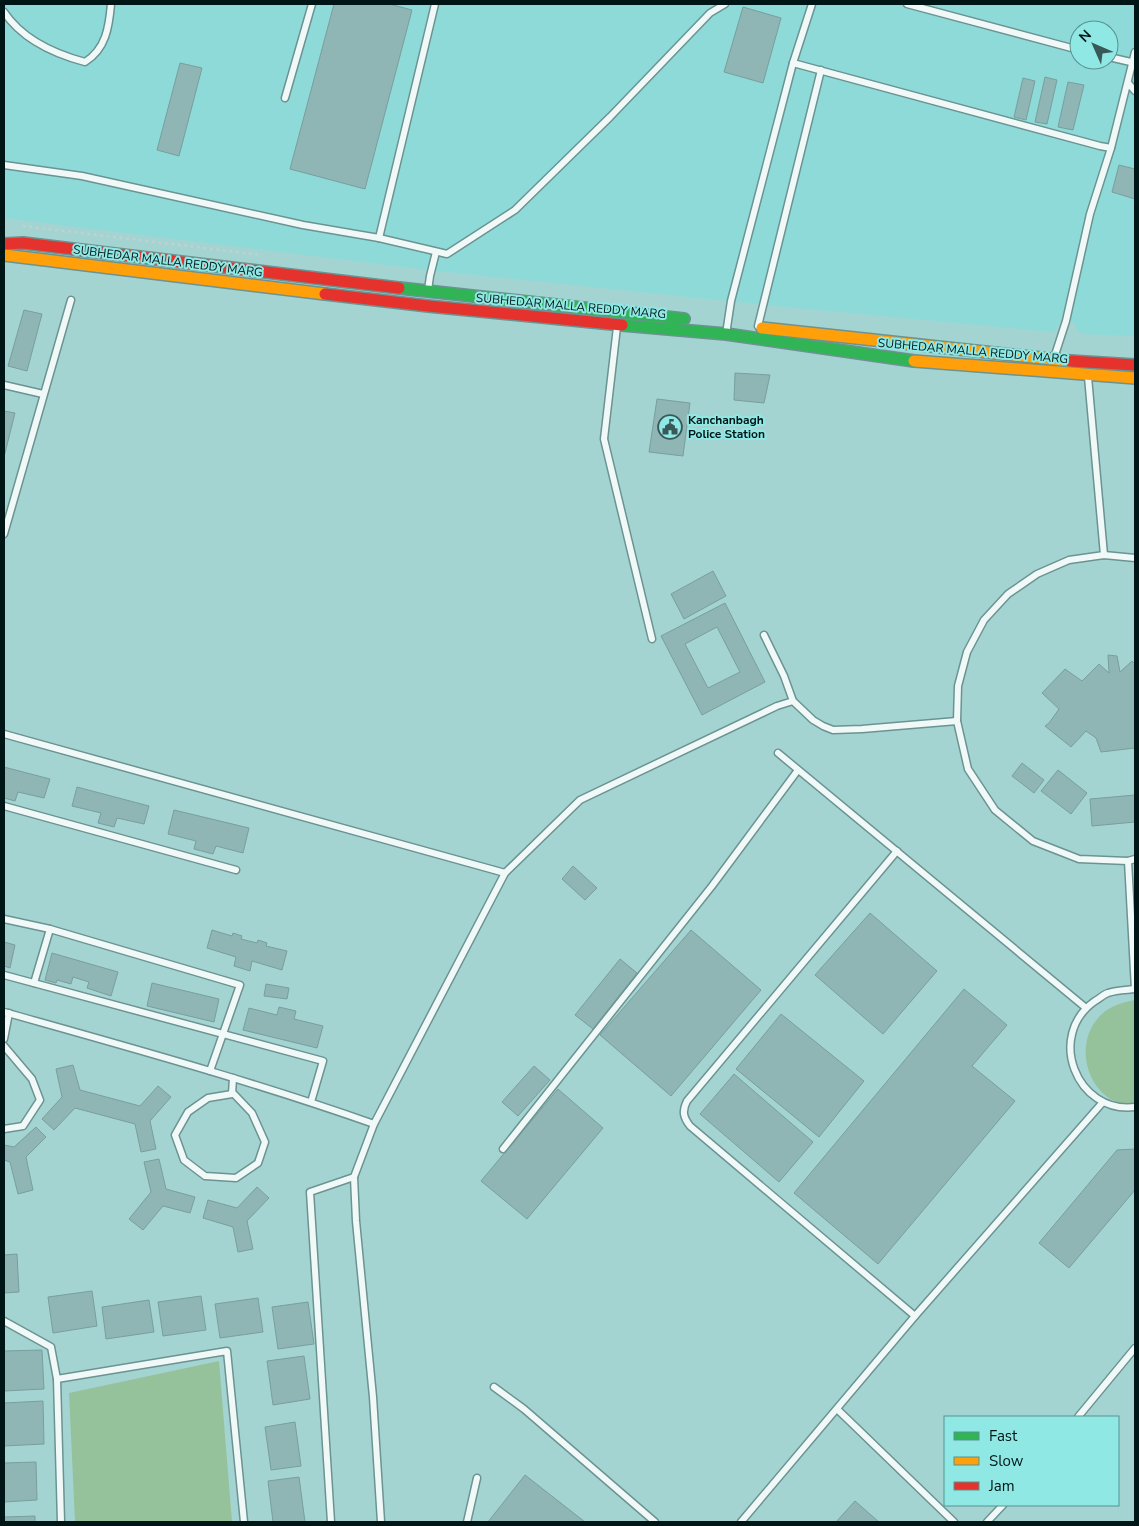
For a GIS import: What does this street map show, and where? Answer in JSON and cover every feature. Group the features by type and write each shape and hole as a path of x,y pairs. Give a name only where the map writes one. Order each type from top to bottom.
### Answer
{"main road":[{"name":"SUBHEDAR MALLA REDDY MARG","path":"4,244 23,243 756,333 1052,366 1088,375 1135,378"},
{"name":"SUBHEDAR MALLA REDDY MARG","path":"4,255 428,306 617,325 727,329"},
{"name":"SUBHEDAR MALLA REDDY MARG","path":"756,333 910,361 1052,366 1135,365"}],"lane":[{"path":"4,12 10,22 39,44 85,62 94,57 102,45 110,16 111,4"},
{"path":"285,98 312,4"},
{"path":"379,238 435,4"},
{"path":"4,166 82,176 303,225 379,238 447,254 515,210 610,117 710,13 725,4"},
{"path":"727,329 731,301 794,63 812,4"},
{"path":"907,4 1069,47"},
{"path":"1052,366 1066,321 1090,214 1111,148 1135,52"},
{"path":"1119,59 1134,62"},
{"path":"794,63 1111,148"},
{"path":"756,333 821,70"},
{"path":"1128,82 1135,92"},
{"path":"428,292 436,252"},
{"path":"4,534 71,300"},
{"path":"617,325 604,440 652,639"},
{"path":"1088,375 1104,555"},
{"path":"4,385 43,394"},
{"path":"1135,558 1104,555 1069,560 1037,574 1008,594 984,620 968,652 958,686 957,721 968,769 995,810 1033,842 1079,859 1132,860 1135,989 1108,993 1086,1008 1074,1027 1070,1048 1074,1070 1085,1089 1103,1102 1125,1108 1135,1107"},
{"path":"764,635 784,676 793,701 812,720 833,730 957,721"},
{"path":"381,1522 373,1397 357,1230 354,1177 374,1124 505,873 580,800 777,706 793,701"},
{"path":"4,734 505,873"},
{"path":"778,753 1086,1008"},
{"path":"503,1149 712,886 798,770"},
{"path":"4,806 236,870"},
{"path":"896,851 687,1101 683,1109 684,1119 690,1126 915,1316"},
{"path":"4,919 50,929 240,985 210,1071"},
{"path":"34,982 50,929"},
{"path":"4,975 323,1061 311,1102"},
{"path":"4,1039 6,1012 233,1078 374,1124"},
{"path":"4,1046 32,1079 40,1100 23,1126 4,1129"},
{"path":"232,1092 232,1094 208,1098 188,1112 175,1135 184,1160 205,1176 236,1178 258,1163 265,1142 252,1113 232,1092 233,1078"},
{"path":"741,1522 915,1316 1103,1102"},
{"path":"331,1522 310,1192 354,1177"},
{"path":"4,1321 51,1347 57,1379 61,1522"},
{"path":"1079,1416 1135,1348"},
{"path":"57,1379 227,1351 244,1522"},
{"path":"494,1386 524,1409 655,1522"},
{"path":"837,1409 954,1522"},
{"path":"467,1522 476,1478"},
{"path":"987,1522 1002,1506"}],"path":[{"path":"23,226 271,256"}],"shaded area":[{"path":"4,4 1135,4 1135,336 1081,334 1072,321 1061,320 1054,332 776,306 428,270 4,218"}],"green space":[{"path":"1135,1000 1135,1106 1118,1103 1105,1095 1094,1083 1088,1068 1086,1053 1088,1037 1095,1022 1110,1008"},
{"path":"219,1361 232,1522 75,1522 69,1393"}],"building":[{"path":"334,4 389,4 412,10 365,189 290,169"},
{"path":"743,7 781,18 763,83 724,72"},
{"path":"180,63 202,68 179,156 157,150"},
{"path":"1045,77 1057,80 1047,124 1035,122"},
{"path":"1023,78 1035,81 1026,120 1014,117"},
{"path":"1068,82 1084,85 1073,130 1058,127"},
{"path":"1119,165 1135,169 1135,199 1112,192"},
{"path":"24,310 42,314 27,371 8,366"},
{"path":"735,373 770,375 764,403 734,400"},
{"name":"Kanchanbagh Police Station","path":"657,399 690,403 683,456 649,452"},
{"path":"4,411 15,413 4,457"},
{"path":"713,571 726,596 684,619 671,594"},
{"path":"725,603 765,682 702,715 661,636","holes":["717,627 740,672 708,688 685,644"]},
{"path":"1108,655 1117,656 1120,672 1132,661 1135,664 1135,748 1101,752 1096,738 1086,731 1071,747 1045,726 1059,709 1042,693 1065,669 1082,681 1099,664 1109,673"},
{"path":"1022,763 1044,780 1034,793 1012,776"},
{"path":"4,767 50,779 44,798 18,792 15,801 4,798"},
{"path":"1058,770 1087,793 1071,814 1041,791"},
{"path":"77,787 149,806 144,824 117,818 114,827 98,823 101,813 72,806"},
{"path":"1135,795 1135,822 1092,826 1090,799"},
{"path":"174,810 249,828 243,853 216,846 213,854 194,849 196,841 168,834"},
{"path":"573,866 597,888 585,900 562,879"},
{"path":"870,913 937,971 883,1034 815,975"},
{"path":"212,930 232,936 233,933 242,936 241,939 257,943 258,940 267,943 266,946 287,951 282,970 252,961 250,971 234,966 236,957 207,948"},
{"path":"691,930 761,990 671,1096 600,1035"},
{"path":"4,942 15,945 10,968 4,966"},
{"path":"52,953 118,972 111,996 87,988 89,982 73,977 71,984 57,980 56,983 45,980"},
{"path":"620,959 637,973 593,1029 575,1015"},
{"path":"152,983 219,999 214,1022 147,1006"},
{"path":"266,984 289,988 287,999 264,996"},
{"path":"964,989 1007,1025 972,1066 1015,1101 878,1264 794,1193"},
{"path":"279,1007 296,1011 294,1019 323,1026 317,1048 243,1030 249,1008 277,1015"},
{"path":"781,1014 864,1081 819,1137 736,1069"},
{"path":"73,1065 80,1090 140,1106 158,1086 171,1097 150,1121 156,1149 141,1152 135,1124 75,1108 54,1130 42,1119 62,1097 56,1069"},
{"path":"534,1066 550,1080 518,1116 502,1102"},
{"path":"734,1074 813,1142 779,1182 700,1114"},
{"path":"558,1089 603,1128 527,1219 481,1181"},
{"path":"36,1127 46,1137 26,1157 33,1190 18,1194 10,1162 4,1160 4,1145 14,1147"},
{"path":"1135,1149 1135,1190 1069,1268 1039,1243 1117,1150"},
{"path":"159,1159 166,1189 195,1197 190,1213 163,1206 143,1230 129,1219 151,1192 144,1162"},
{"path":"257,1187 269,1198 247,1221 253,1249 238,1252 233,1227 203,1218 208,1200 237,1208"},
{"path":"17,1254 19,1292 4,1293 4,1255"},
{"path":"92,1291 97,1326 53,1333 48,1297"},
{"path":"201,1296 206,1330 163,1336 158,1302"},
{"path":"258,1298 263,1332 220,1338 215,1304"},
{"path":"149,1300 154,1332 106,1339 102,1307"},
{"path":"308,1302 314,1344 278,1349 272,1307"},
{"path":"42,1350 44,1389 4,1391 4,1351"},
{"path":"304,1356 310,1399 273,1405 267,1361"},
{"path":"43,1401 44,1444 4,1446 4,1403"},
{"path":"295,1422 301,1466 271,1470 265,1427"},
{"path":"36,1462 37,1500 4,1502 4,1463"},
{"path":"525,1475 585,1522 488,1522"},
{"path":"299,1477 305,1522 273,1522 268,1481"},
{"path":"855,1501 879,1522 836,1522"},
{"path":"35,1516 35,1522 4,1522 4,1517"}],"traffic: fast":[{"path":"399,288 684,319"},
{"path":"622,325 726,334 914,361"}],"traffic: slow":[{"path":"4,255 325,294"},
{"path":"762,328 1070,361"},
{"path":"914,361 1135,378"}],"traffic: jam":[{"path":"4,244 23,243 399,288"},
{"path":"325,294 622,325"},
{"path":"1070,361 1135,365"}],"place":[{"name":"Kanchanbagh Police Station","path":"670,427"}]}
